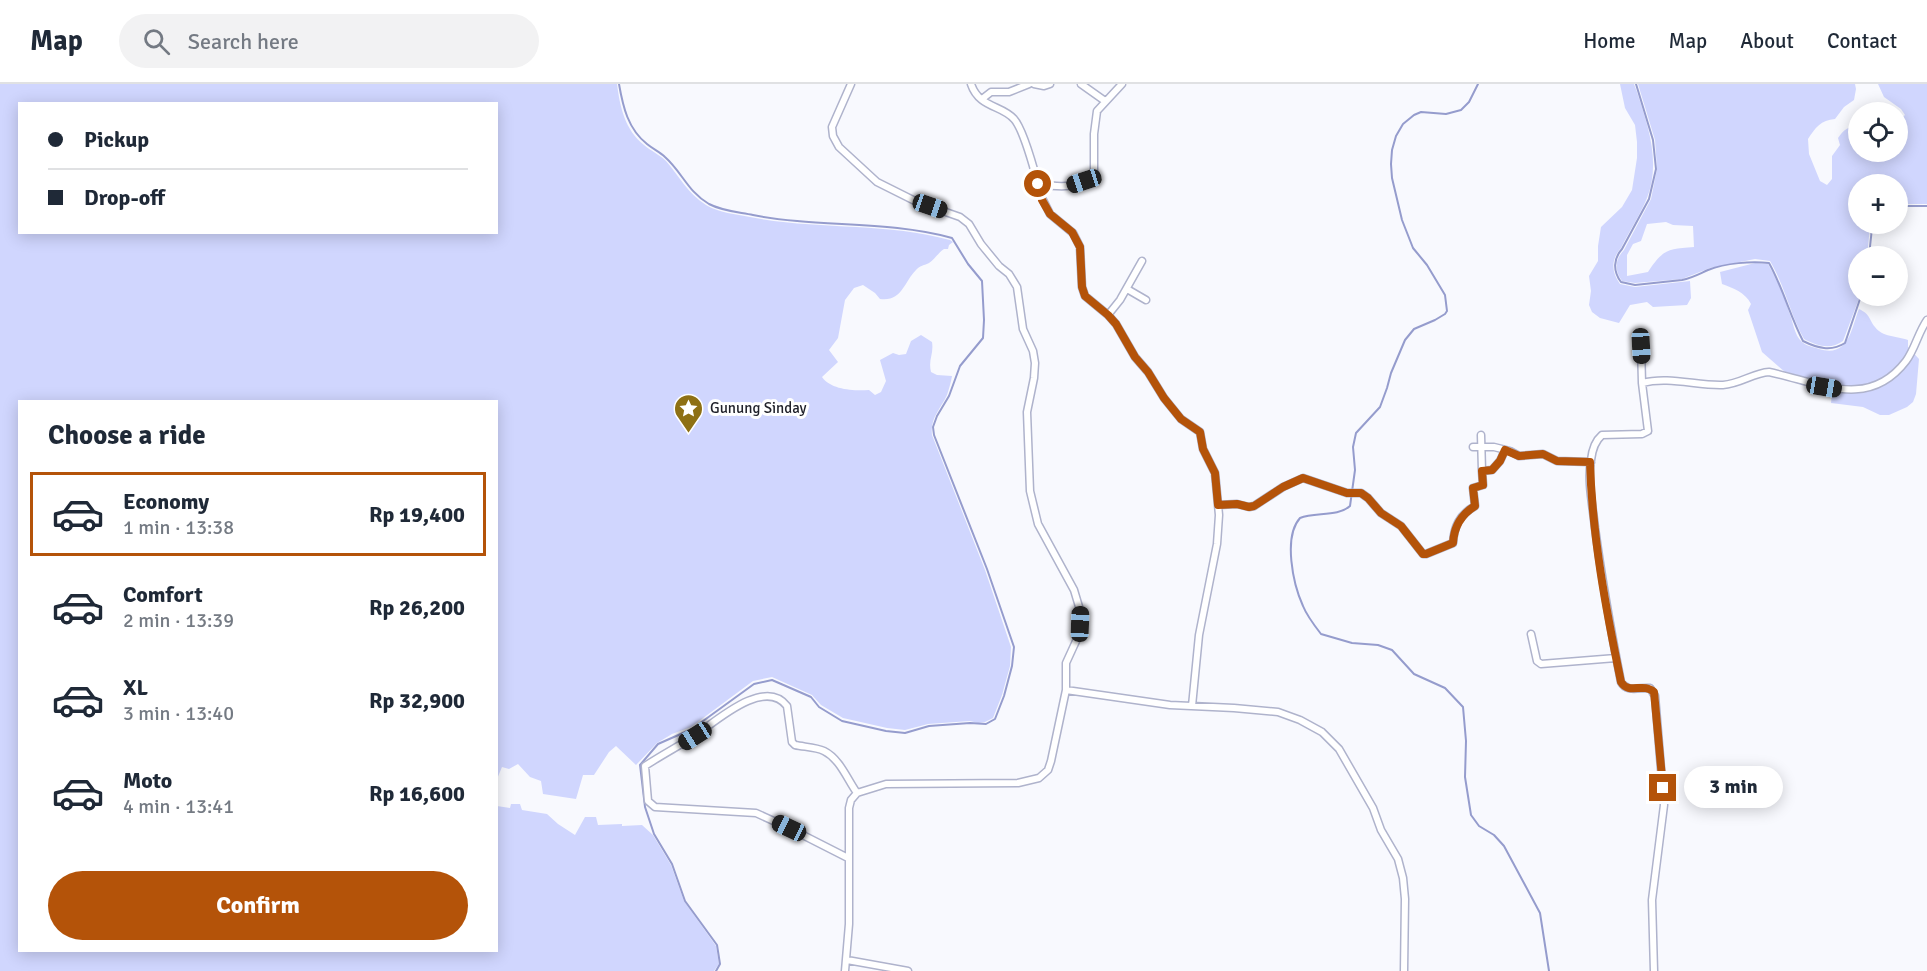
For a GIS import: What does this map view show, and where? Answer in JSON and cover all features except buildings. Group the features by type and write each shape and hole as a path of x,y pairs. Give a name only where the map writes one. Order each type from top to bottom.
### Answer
{"street":[{"path":"845,971 848,960 848,858 851,800 858,793 886,784 1007,783 1039,778 1048,770 1051,761 1066,690 1066,663 1077,639 1080,610 1074,590 1035,517 1030,491 1028,412 1035,363 1033,351 1023,328 1017,287 1009,274 985,249 969,224 960,217 917,202 878,182 839,147 833,136 832,127 851,84"},
{"path":"971,84 982,99 993,108 1014,118 1028,151 1042,200 1050,214 1072,232 1080,247 1082,287 1085,296 1116,324 1135,357 1181,419 1200,432 1203,449 1215,473 1218,505 1217,544 1201,626 1192,706"},
{"path":"982,99 991,93 1009,92 1029,84"},
{"path":"1034,84 1044,86 1050,84"},
{"path":"1081,84 1105,101"},
{"path":"1038,184 1063,187 1084,181 1091,176 1095,164 1096,116 1100,106 1122,84"},
{"path":"1108,315 1127,289 1142,261"},
{"path":"1127,289 1146,300"},
{"path":"1642,383 1658,380 1722,385 1742,382 1762,372 1769,372 1824,387 1848,390 1870,388 1893,375 1907,360 1927,320"},
{"path":"1641,346 1642,383 1648,431 1642,434 1602,435 1594,448 1590,462 1593,510 1616,658 1623,686 1628,689 1650,688 1655,696 1664,805 1652,900 1654,971"},
{"path":"1218,505 1254,506 1283,487 1298,479 1306,478 1347,493 1361,493 1381,513 1401,526 1423,554 1426,554 1453,543 1455,527 1467,511 1475,506 1473,488 1483,485 1481,435"},
{"path":"1473,447 1505,450 1519,456 1543,454 1557,461 1590,462"},
{"path":"1482,471 1492,470 1500,461 1505,450"},
{"path":"1531,634 1537,661 1541,664 1616,658"},
{"path":"1066,690 1170,705 1278,712 1300,720 1322,732 1339,749 1373,808 1381,830 1395,851 1401,868 1405,899 1404,971"},
{"path":"848,858 756,813 655,807 648,801 645,766 750,699 770,697 783,701 787,706 792,742 795,745 824,751 831,756 858,793"},
{"path":"848,960 908,971"}],"shaded area":[{"path":"0,84 617,84 622,109 632,132 644,145 666,161 694,195 711,208 775,221 925,234 953,242 948,249 944,249 929,263 917,269 902,290 893,297 880,299 863,285 854,288 845,300 838,338 829,350 838,362 822,377 831,385 850,390 869,390 875,395 881,392 886,381 880,360 893,353 906,354 911,341 921,335 932,342 931,372 937,375 952,376 947,395 934,419 932,435 985,570 1011,647 1010,666 993,718 978,723 970,721 928,724 905,730 887,728 843,718 821,705 812,695 772,677 753,681 691,727 657,743 636,765 616,746 609,752 594,775 583,775 576,799 543,794 541,781 530,777 518,764 509,769 502,767 498,777 498,400 18,400 18,952 498,952 498,806 510,808 511,804 520,804 522,810 547,814 575,835 585,817 596,817 598,825 642,825 653,835 671,865 684,901 716,946 719,964 714,971 0,971"},
{"path":"1620,84 1634,84 1649,131 1653,171 1647,198 1615,257 1613,266 1615,275 1620,284 1635,287 1690,281 1691,298 1687,305 1653,307 1647,302 1630,305 1619,323 1600,318 1592,312 1589,305 1591,291 1589,276 1598,261 1601,227 1622,207 1632,190 1637,142 1635,125 1625,108"},
{"path":"1638,84 1855,84 1854,100 1848,102 1835,119 1819,125 1808,139 1809,154 1820,181 1827,185 1832,179 1832,156 1840,145 1838,138 1848,129 1848,162 1908,162 1908,102 1891,102 1884,97 1878,84 1927,84 1927,204 1908,204 1908,174 1848,174 1848,234 1869,234 1868,246 1848,246 1848,306 1856,306 1843,341 1838,344 1819,345 1804,339 1770,261 1755,259 1710,268 1682,279 1635,283 1622,281 1617,269 1617,261 1651,199 1657,169 1655,140","holes":["1666,222 1673,225 1693,226 1694,247 1667,252 1648,272 1627,276 1627,255 1633,244 1641,241 1647,224"]},
{"path":"1755,263 1768,264 1783,294 1797,336 1802,342 1829,351 1843,346 1851,333 1859,309 1882,333 1908,340 1908,347 1919,359 1916,394 1913,402 1889,415 1880,415 1863,407 1831,403 1833,384 1785,372 1762,352 1748,310 1751,304 1742,293 1722,284 1720,272"}],"waterway":[{"path":"619,84 625,109 635,132 665,157 690,188 709,204 730,211 778,219 878,226 927,232 952,238 982,281 983,338 960,366 949,396 933,427 934,435 987,569 1014,647 1012,666 1004,696 995,719 986,724 929,726 905,733 842,721 819,707 811,697 772,680 754,684 692,729 658,744 640,765 645,807 654,834 672,864 685,901 717,945 720,964 716,971"},
{"path":"1478,84 1469,102 1461,110 1446,114 1421,112 1403,124 1396,136 1391,164 1402,220 1413,248 1427,265 1445,295 1447,311 1435,320 1414,329 1405,340 1380,407 1356,433 1353,447 1355,470 1350,506 1339,512 1300,518 1292,537 1291,561 1303,606 1321,634 1352,643 1378,645 1392,650 1414,674 1445,688 1463,707 1466,741 1465,777 1471,815 1479,826 1494,835 1504,846 1540,913 1549,971"},
{"path":"1636,84 1653,140 1656,169 1649,199 1616,261 1615,269 1621,282 1635,285 1682,280 1723,266 1747,262 1769,263 1803,341 1824,348 1845,343 1858,306"},
{"path":"1908,206 1927,206"},
{"path":"1870,246 1871,234"}],"place":[{"name":"Gunung Sinday","path":"689,434"}],"route":[{"path":"1038,184 1042,200 1050,214 1077,239 1082,258 1082,287 1085,296 1116,324 1135,357 1181,419 1200,432 1203,449 1215,473 1218,505 1254,506 1283,487 1298,479 1306,478 1347,493 1361,493 1381,513 1401,526 1423,554 1426,554 1453,543 1455,527 1467,511 1475,506 1473,488 1483,485 1482,471 1492,470 1500,461 1505,450 1519,456 1546,454 1557,461 1590,462 1599,555 1621,682 1628,689 1650,688 1654,692 1663,788"}]}
